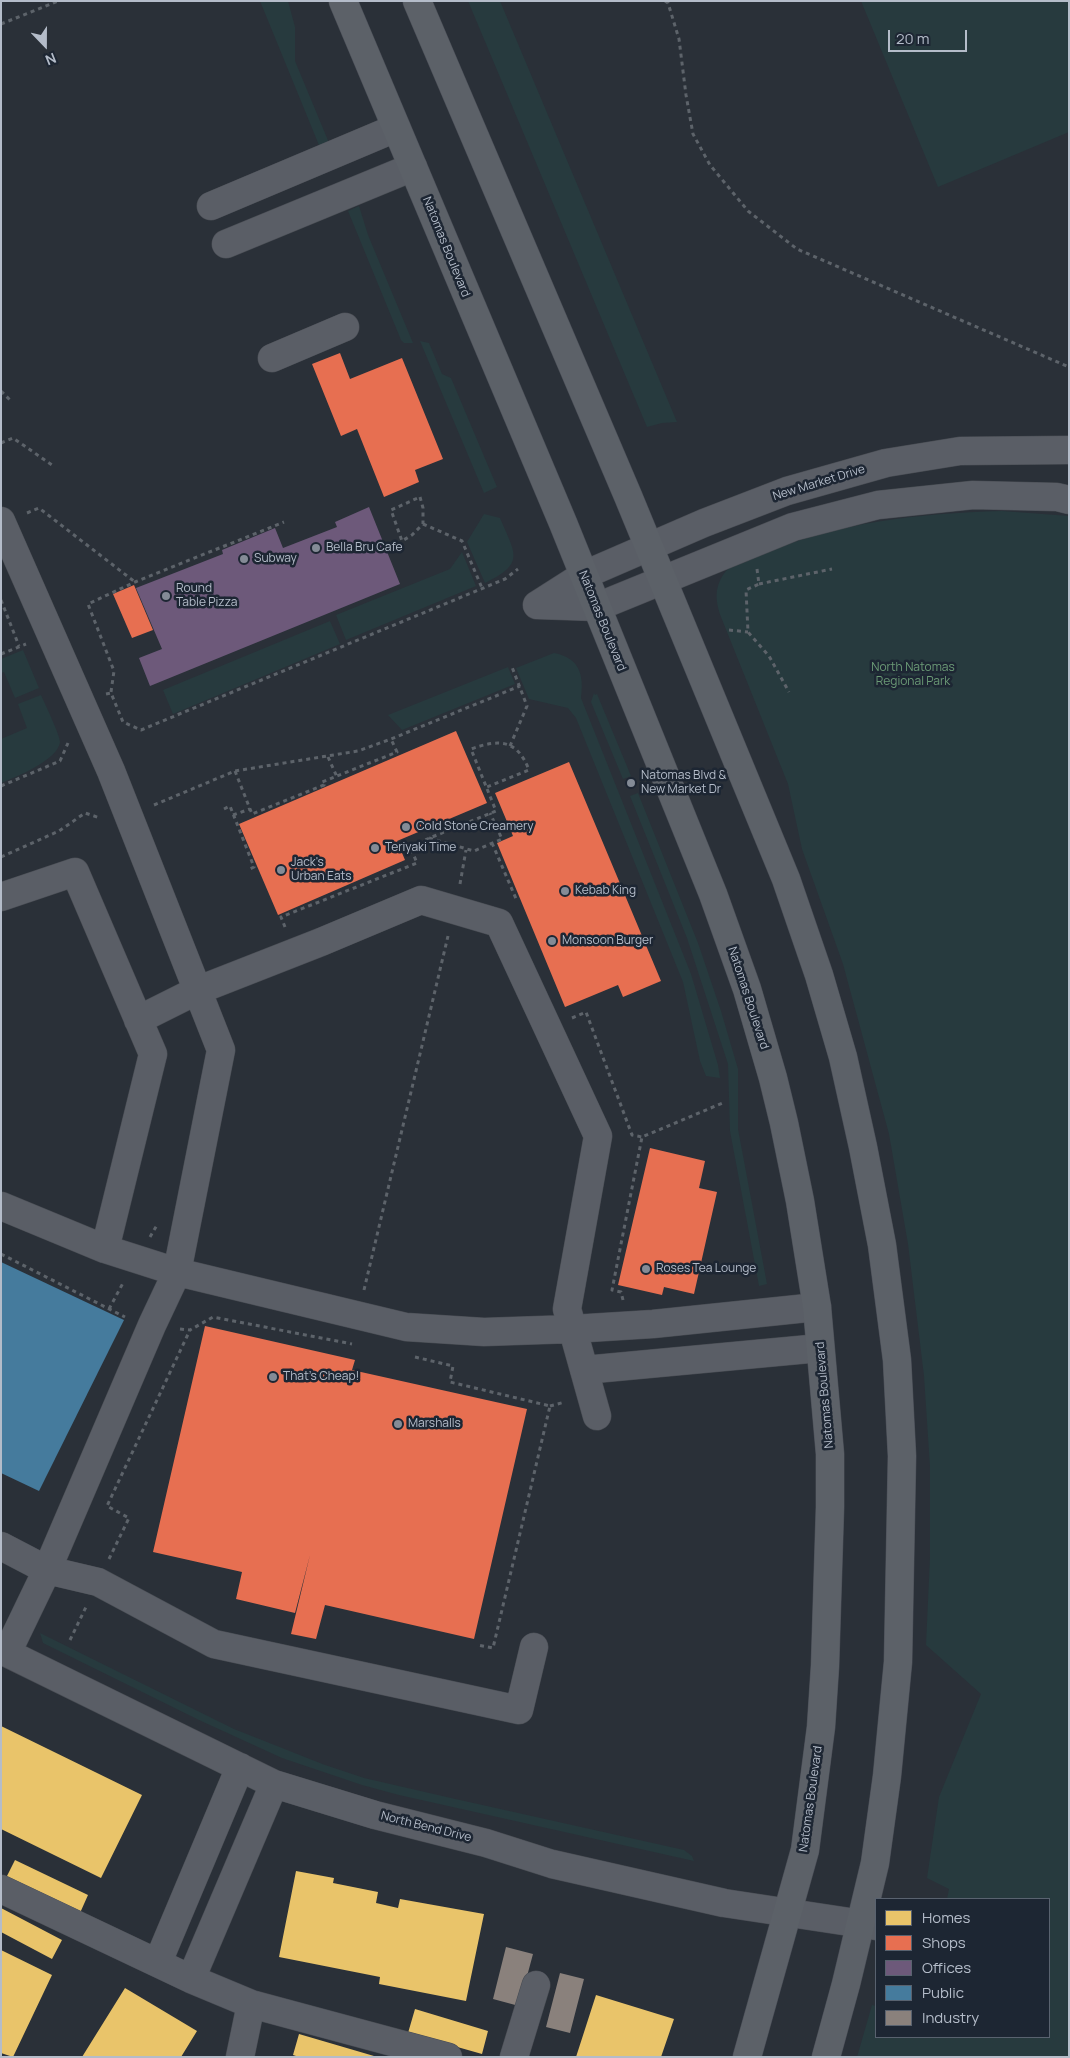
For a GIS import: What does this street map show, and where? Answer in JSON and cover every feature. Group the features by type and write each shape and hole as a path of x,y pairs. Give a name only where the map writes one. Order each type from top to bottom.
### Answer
{"main road":[{"name":"Natomas Boulevard","path":"343,1 584,575 713,894 747,989 784,1123 800,1201 817,1307 830,1454 825,1666 821,1727 805,1850 747,2057"},
{"path":"417,1 786,879 813,958 843,1057 882,1245 896,1360 902,1456 898,1662 887,1776 868,1925 846,1984 826,2057"}],"street":[{"path":"211,206 396,128"},
{"path":"226,244 413,167"},
{"path":"272,358 345,327"},
{"name":"New Market Drive","path":"597,607 537,605 584,575 704,523 787,491 886,463 960,452 1069,450"},
{"path":"597,607 794,527 878,505 973,495 1057,497 1069,500"},
{"path":"1,521 129,816 196,991 221,1050 177,1272 152,1325 47,1570 4,1652"},
{"path":"1,897 74,872 153,1054 106,1249"},
{"path":"138,1020 196,991 421,900 499,924 598,1136 567,1309 591,1394 820,1348"},
{"path":"1,1206 106,1249 177,1272 406,1327 484,1332 572,1329 627,1326 817,1307"},
{"path":"1,1546 47,1570 98,1582 214,1644 519,1710 534,1647"},
{"name":"North Bend Drive","path":"4,1652 274,1784 375,1815 486,1843 552,1864 724,1903 868,1925"},
{"path":"158,1962 240,1767"},
{"path":"191,1979 274,1784"},
{"path":"193,1879 230,1890"},
{"path":"1,1889 191,1979 251,2004 448,2057"},
{"path":"514,2057 536,1985"},
{"path":"240,2057 251,2004"}],"path":[{"path":"1,24 58,1"},
{"path":"665,1 668,3 679,39 693,134 710,165 748,211 797,249 1069,367"},
{"path":"1,391 10,400"},
{"path":"1,443 14,438 52,465"},
{"path":"420,497 423,508 423,524 412,535 402,541 391,510 420,497"},
{"path":"39,508 134,582"},
{"path":"284,522 134,582 88,604 114,671 111,692 123,722 141,730 505,579 518,569"},
{"path":"423,524 462,541 482,588"},
{"path":"757,567 759,584"},
{"path":"789,692 769,656 748,632 746,590 759,584 832,569"},
{"path":"1,600 20,646"},
{"path":"729,630 748,632"},
{"path":"1,654 31,642"},
{"path":"510,746 527,706 512,667"},
{"path":"152,806 235,771 358,751 520,686"},
{"path":"82,705 111,692"},
{"path":"235,771 252,814 324,785 322,782 397,752 391,739"},
{"path":"1,786 60,761 68,746 68,740"},
{"path":"280,932 286,929 281,917 416,863 410,846 496,811 471,749 486,744 504,742 518,750 529,770 487,787"},
{"path":"328,757 336,778"},
{"path":"224,809 230,806 254,867 248,870"},
{"path":"233,815 250,809"},
{"path":"428,838 474,851 502,839 490,813"},
{"path":"362,1297 454,910 466,850"},
{"path":"627,1326 621,1292 612,1290 642,1137 725,1102"},
{"path":"1,1254 137,1323 190,1330"},
{"path":"313,1337 321,1307"},
{"path":"70,1640 129,1518 107,1506 190,1330 213,1317 352,1344"},
{"path":"411,1356 453,1366 450,1382 550,1406 591,1394"},
{"path":"478,1645 493,1648 550,1406"}],"green space":[{"path":"260,1 288,1 295,27 295,61 332,150 323,155"},
{"path":"468,1 500,1 677,422 647,427"},
{"path":"861,1 1069,1 1069,132 938,187"},
{"path":"359,206 368,235 413,343 404,343 401,340 348,211"},
{"path":"420,341 429,343 442,374 451,378 497,487 484,493"},
{"name":"North Natomas Regional Park","path":"1002,511 1069,516 1069,2057 857,2057 872,2005 875,2006 875,2038 1050,2038 1050,1898 947,1898 949,1889 927,1878 939,1797 981,1694 926,1645 930,1557 930,1467 924,1376 908,1244 889,1134 843,964 802,849 788,784 721,617 718,605 717,593 719,582 726,571 742,561 790,543 849,527 879,521 939,514"},
{"path":"484,514 500,518 514,556 512,563 507,569 485,583 467,542"},
{"path":"462,552 476,586 346,640 336,615 450,569"},
{"path":"330,621 340,644 173,714 163,690"},
{"path":"23,650 39,688 15,698 4,672 1,673 1,659"},
{"path":"554,653 563,655 575,663 581,675 581,698 691,974 718,1065 720,1078 706,1076 700,1061 683,982 576,718 568,708 529,699 516,668"},
{"path":"508,667 515,684 402,730 388,715"},
{"path":"594,693 595,695 597,694 631,776 623,779 591,702"},
{"path":"41,695 59,738 58,749 35,767 1,783 1,739 27,728 18,704"},
{"path":"638,793 698,943 738,1069 738,1129 767,1284 759,1286 730,1131 728,1064 687,938 630,796"},
{"path":"40,1633 234,1729 325,1765 364,1778 684,1850 692,1856 694,1861 399,1795 362,1785 282,1758 199,1720 43,1643"}],"building: Homes":[{"path":"1,1726 142,1795 101,1878 1,1829"},
{"path":"15,1860 88,1895 80,1913 6,1878"},
{"path":"296,1871 334,1878 333,1883 378,1892 376,1903 398,1908 400,1899 484,1914 466,2001 379,1984 380,1977 279,1957"},
{"path":"1,1908 62,1940 52,1959 1,1932"},
{"path":"1,1950 52,1975 13,2057 1,2053"},
{"path":"125,1988 197,2031 181,2057 82,2057"},
{"path":"596,1995 674,2019 661,2057 576,2057"},
{"path":"415,2009 488,2031 482,2054 408,2033"},
{"path":"299,2034 374,2057 299,2057 293,2055"}],"building: Shops":[{"path":"340,353 350,379 402,358 443,459 415,470 419,482 384,497 357,429 341,436 312,364"},
{"path":"134,585 153,630 132,638 113,594"},
{"path":"456,731 487,803 397,841 405,860 278,915 239,824"},
{"path":"569,762 661,981 623,997 618,985 565,1007 497,843 513,836 495,793"},
{"path":"650,1148 705,1161 699,1188 717,1192 694,1294 664,1287 662,1295 618,1285"},
{"path":"205,1326 355,1360 352,1370 527,1409 474,1639 325,1605 316,1639 291,1634 310,1555 295,1613 236,1599 242,1572 153,1552"}],"building: Offices":[{"path":"369,507 400,584 150,686 139,658 162,649 136,588 223,554 222,550 275,528 283,548 337,527 335,522"}],"building: Public":[{"path":"1,1262 124,1320 39,1491 1,1473"}],"building: Industry":[{"path":"506,1947 533,1954 519,2006 493,1999"},
{"path":"560,1973 584,1979 570,2033 546,2027"}],"place":[{"name":"Bella Bru Cafe","path":"316,548"},
{"name":"Subway","path":"244,559"},
{"name":"Round Table Pizza","path":"166,596"},
{"name":"Natomas Blvd & New Market Dr","path":"631,783"},
{"name":"Cold Stone Creamery","path":"406,827"},
{"name":"Teriyaki Time","path":"375,848"},
{"name":"Jack's Urban Eats","path":"281,870"},
{"name":"Kebab King","path":"565,891"},
{"name":"Monsoon Burger","path":"552,941"},
{"name":"Roses Tea Lounge","path":"646,1269"},
{"name":"That’s Cheap!","path":"273,1377"},
{"name":"Marshalls","path":"398,1424"}]}
